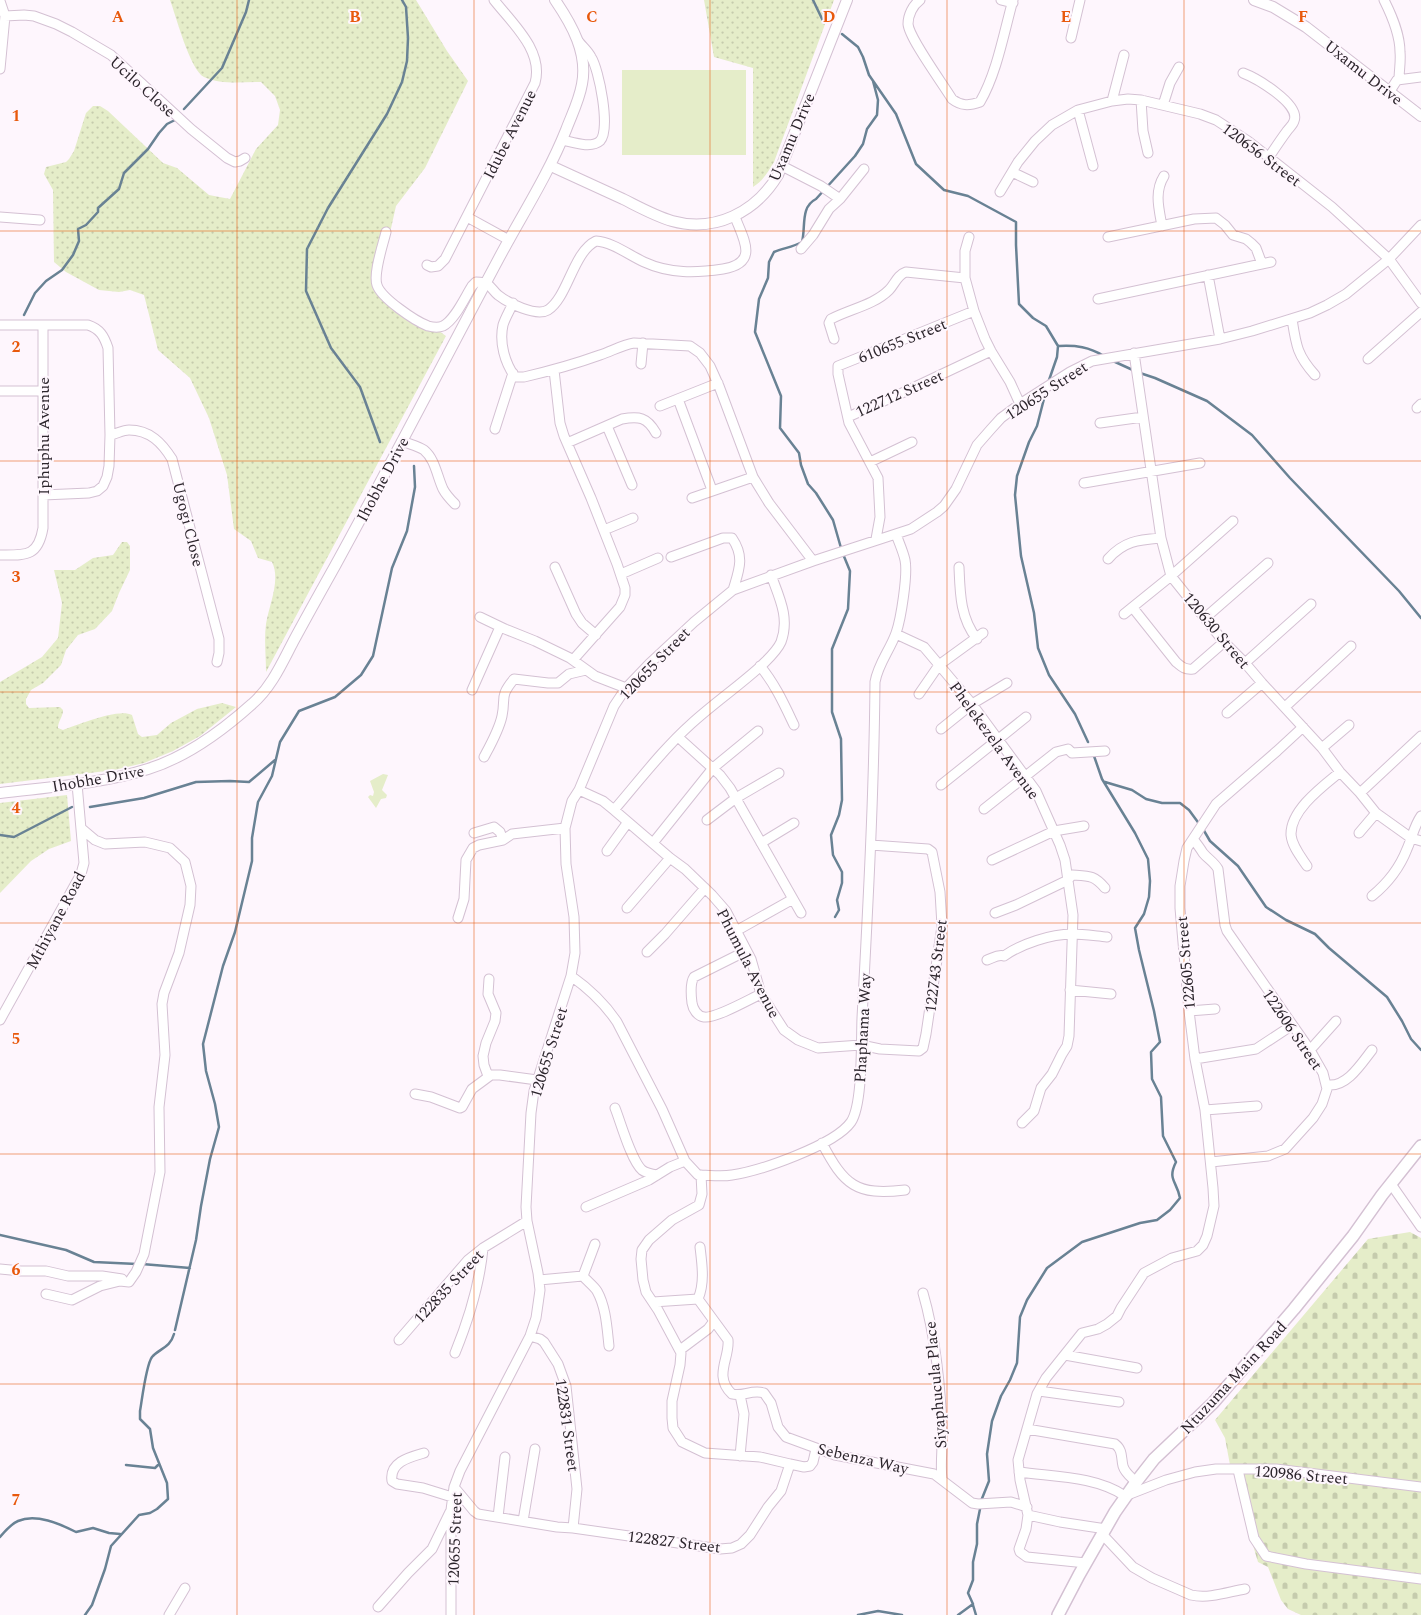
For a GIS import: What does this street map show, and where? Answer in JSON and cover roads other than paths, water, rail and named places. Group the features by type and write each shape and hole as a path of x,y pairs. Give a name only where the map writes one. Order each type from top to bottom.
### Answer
{"main road":[{"name":"Ntuzuma Main Road","path":"1058,1615 1125,1496 1154,1459 1213,1403 1294,1309 1353,1236 1421,1146"}],"street":[{"name":"Idube Avenue","path":"427,264 431,267 441,264 467,217 537,75 533,52 494,0"},
{"name":"Ihobhe Drive","path":"0,793 77,784 148,769 181,755 212,737 256,701 274,678 550,166 562,140 579,98 583,80 583,65 579,42 568,18 555,0"},
{"name":"Uxamu Drive","path":"550,166 671,221 701,225 734,217 747,210 762,198 774,183 847,0"},
{"path":"920,0 915,4 909,15 908,25 912,37 952,99 958,104 965,105 980,102 985,94 1013,1 1001,0"},
{"path":"1071,38 1080,0"},
{"path":"1384,0 1390,12 1399,41 1400,52 1399,80 1390,91"},
{"path":"0,1 5,16 0,69"},
{"name":"Uxamu Drive","path":"1259,1 1306,27 1421,116"},
{"name":"Ucilo Close","path":"5,16 34,16 56,24 111,55 190,129 226,158 235,162 245,158"},
{"path":"562,140 593,144 600,141 604,135 603,100 598,74 592,57 579,42"},
{"path":"1112,101 1124,55"},
{"path":"1163,105 1170,83 1179,67"},
{"path":"1243,73 1252,76 1282,97 1293,108 1295,113 1294,122 1269,157"},
{"path":"1399,80 1421,77"},
{"path":"1141,100 1143,131 1148,153"},
{"name":"120656 Street","path":"1000,192 1018,162 1052,124 1078,110 1112,101 1141,100 1200,114 1216,120 1269,157 1332,207 1389,259"},
{"path":"1078,110 1093,166"},
{"path":"782,166 825,188 840,199"},
{"path":"801,249 813,235 829,209 840,199 864,169"},
{"path":"1012,172 1033,182"},
{"path":"1162,226 1158,192 1160,182 1164,176"},
{"path":"0,217 40,220"},
{"path":"467,217 509,240"},
{"path":"386,232 377,274 377,287 387,299 407,314 428,326 440,327 448,322 476,282 486,283 498,295 531,311 547,310 559,296 588,247 596,241 604,242 646,263 676,271 702,272 737,265 742,262 746,253 743,237 734,217"},
{"path":"1098,299 1266,263 1251,243 1234,235 1216,218 1194,219 1108,237"},
{"name":"120655 Street","path":"451,1615 451,1510 454,1487 460,1470 530,1336 537,1311 539,1280 527,1221 528,1145 537,1080 571,976 575,940 574,918 566,864 565,828 572,801 579,790 614,706 626,688 694,622 733,590 876,539 911,529 936,512 944,506 956,489 977,446 1001,418 1070,372 1092,360 1220,339 1292,319 1310,312 1335,300 1389,259 1421,225"},
{"path":"969,237 965,251 965,278 974,311 991,351 1010,382 1020,404"},
{"path":"1389,259 1421,303"},
{"path":"834,339 829,323 831,319 880,297 906,272 965,278"},
{"path":"1208,276 1220,339"},
{"path":"513,303 503,325 502,337 505,358 516,377 554,370 602,355 626,344 643,343 690,346 700,353 710,366 718,383 753,477 769,503 813,561"},
{"name":"610655 Street","path":"838,374 838,366 907,336 974,311"},
{"path":"1368,359 1421,312"},
{"path":"1292,319 1300,355 1304,363 1315,375"},
{"path":"0,325 88,325 100,330 105,338 108,356 110,436 107,477 103,486 89,494 44,495"},
{"name":"Iphuphu Avenue","path":"0,555 27,553 35,550 39,545 43,528 43,326"},
{"path":"641,364 643,343"},
{"name":"122712 Street","path":"838,374 848,417 902,394 991,351"},
{"name":"120630 Street","path":"1134,353 1161,538 1171,576 1224,642 1322,748 1376,813 1411,838 1421,841"},
{"path":"554,370 560,423 604,530 625,588 620,607 573,660"},
{"path":"495,429 513,373"},
{"path":"660,406 718,383"},
{"path":"0,391 43,391"},
{"path":"678,398 712,490"},
{"path":"848,417 878,478 880,517 876,539"},
{"path":"1100,423 1143,417"},
{"path":"567,443 630,418 646,420 651,424 656,433"},
{"path":"607,426 632,485"},
{"name":"Ugogi Close","path":"110,436 128,430 154,436 165,447 172,460 219,639 220,653 217,662"},
{"path":"402,441 420,448 428,454 447,497 454,504"},
{"path":"870,462 912,442"},
{"path":"1084,483 1200,463"},
{"path":"692,498 753,477"},
{"path":"604,530 633,518"},
{"path":"1124,614 1171,576 1233,521"},
{"name":"Phaphama Way","path":"702,1175 732,1175 775,1165 822,1143 844,1130 851,1123 857,1112 871,845 875,682 882,660 896,634 906,570 905,559 896,534"},
{"path":"671,557 722,538 732,538 737,545 740,557 739,570 733,590"},
{"path":"1108,558 1114,551 1127,543 1161,538"},
{"path":"621,574 658,558"},
{"path":"1205,618 1268,563"},
{"path":"555,567 576,614 582,623 596,635"},
{"path":"919,694 939,665 980,636 972,632 962,610 959,567"},
{"path":"614,810 691,724 729,694 772,655 780,644 785,616 771,575"},
{"path":"1245,663 1311,604"},
{"path":"1133,608 1172,657 1183,668 1188,670 1199,665 1224,642"},
{"path":"480,617 535,641 573,660 596,676 626,688"},
{"path":"472,690 500,627"},
{"name":"Phelekezela Avenue","path":"896,634 924,647 972,704 997,740 1026,776 1036,791 1065,860 1074,934 1069,1028 1066,1046 1052,1074 1041,1088 1034,1111 1022,1123"},
{"path":"1285,707 1350,646"},
{"path":"760,666 770,678 794,725"},
{"path":"484,757 501,719 503,695 514,679 558,683 569,674 586,670"},
{"path":"942,729 972,704 1007,683"},
{"path":"1227,713 1262,683"},
{"path":"941,785 1026,718"},
{"path":"1322,748 1349,725"},
{"name":"122605 Street","path":"1065,1355 1082,1333 1098,1329 1117,1316 1144,1273 1172,1258 1197,1251 1207,1236 1214,1206 1205,1110 1195,1059 1189,1011 1180,908 1180,886 1185,854 1216,804 1302,727"},
{"path":"653,843 713,768 758,731"},
{"path":"1360,792 1421,736"},
{"path":"678,737 713,768 730,788 801,913"},
{"path":"984,809 1054,753 1068,749 1072,753 1105,751"},
{"path":"1306,866 1291,834 1294,823 1300,808 1340,772"},
{"path":"707,820 736,798 778,773"},
{"name":"Mthiyane Road","path":"0,1020 81,874 84,863 77,784"},
{"name":"Phumula Avenue","path":"579,790 603,801 670,858 686,869 726,912 751,959 761,994 784,1030 798,1040 818,1048 861,1045 880,1049 919,1051"},
{"path":"1359,833 1376,813"},
{"path":"1372,896 1393,875 1421,816"},
{"path":"607,851 628,822"},
{"path":"761,843 794,823"},
{"path":"992,860 1054,831 1084,826"},
{"path":"474,833 494,827 500,832 504,840"},
{"path":"458,918 464,899 466,860 473,848 504,840 512,834 565,828"},
{"path":"46,1294 72,1300 100,1286 128,1282 136,1272 144,1254 160,1172 159,1107 165,1055 162,1004 178,953 190,905 191,886 185,862 170,848 145,842 105,844 95,840 82,829"},
{"name":"122606 Street","path":"1193,839 1202,852 1218,868 1227,930 1291,1026 1310,1050 1328,1085 1322,1104 1314,1118 1285,1149 1268,1156 1211,1162"},
{"name":"122743 Street","path":"871,845 928,849 932,852 942,926 926,1034 923,1048 919,1051"},
{"path":"627,908 670,858"},
{"path":"995,913 1068,880 1072,875 1093,877 1105,888"},
{"path":"647,952 705,888"},
{"path":"736,931 793,899"},
{"path":"987,960 996,956 1004,956 1041,939 1058,935 1074,934 1108,937"},
{"path":"746,951 694,977 691,981 692,1004 698,1015 709,1017 761,994"},
{"path":"571,976 608,1008 662,1109 685,1161 698,1175 702,1175 702,1194 699,1205 672,1220 649,1240 642,1250 641,1268 646,1292 680,1350 680,1365 672,1406 672,1418 677,1436 682,1442 705,1453 760,1457 804,1467 810,1466 813,1462 816,1449"},
{"path":"488,1076 483,1056 496,1013 487,990 489,979"},
{"path":"1070,990 1111,994"},
{"path":"1189,1011 1215,1009"},
{"path":"1310,1050 1336,1021"},
{"path":"1195,1059 1256,1049 1291,1026"},
{"path":"1328,1085 1334,1086 1347,1079 1372,1050"},
{"path":"415,1094 462,1107 472,1089 488,1076 500,1075 537,1080"},
{"path":"1205,1110 1257,1106"},
{"path":"615,1108 630,1148 640,1168 656,1175"},
{"path":"822,1143 839,1173 850,1183 868,1191 887,1192 904,1190"},
{"path":"586,1207 648,1180 685,1161"},
{"path":"1392,1184 1421,1227"},
{"name":"122835 Street","path":"399,1340 468,1260 483,1248 527,1221"},
{"path":"583,1276 595,1244"},
{"path":"698,1299 702,1276 700,1247"},
{"path":"455,1353 464,1332 480,1272 483,1248"},
{"path":"0,1269 46,1271 68,1276 102,1276 130,1280"},
{"path":"539,1280 583,1276"},
{"path":"583,1276 596,1290 602,1305 607,1320 609,1346"},
{"name":"Siyaphucula Place","path":"923,1293 936,1360 942,1431 942,1478"},
{"path":"653,1302 698,1299"},
{"path":"698,1299 728,1340 729,1346 723,1363 725,1386 732,1394 740,1395 744,1414 740,1456"},
{"path":"680,1350 708,1329 714,1320"},
{"name":"122831 Street","path":"530,1336 540,1339 547,1346 558,1364 566,1386 577,1489 573,1528"},
{"path":"1086,1563 1027,1557 1019,1549 1026,1529 1028,1511 1018,1460 1026,1429 1039,1391 1055,1366 1065,1355 1137,1368"},
{"name":"Sebenza Way","path":"740,1395 755,1391 764,1393 771,1404 781,1432 786,1437 816,1449 871,1463 934,1474 942,1478 972,1503 1010,1502 1028,1511 1060,1522 1104,1531"},
{"path":"1039,1391 1119,1402"},
{"path":"1026,1429 1115,1444 1121,1452 1126,1472 1136,1482"},
{"path":"524,1521 534,1449"},
{"path":"424,1453 403,1459 395,1468 392,1481 397,1484 423,1488 452,1498"},
{"path":"498,1517 505,1456"},
{"name":"122827 Street","path":"454,1487 478,1514 557,1527 720,1549 732,1548 741,1544 750,1535 781,1491 790,1464"},
{"name":"120986 Street","path":"1125,1496 1166,1480 1216,1469 1276,1469 1421,1487"},
{"path":"1238,1470 1254,1538 1266,1556 1306,1564 1421,1578"},
{"path":"1019,1472 1084,1480 1109,1487 1125,1496"},
{"path":"378,1607 408,1573 432,1550 451,1510"},
{"path":"1104,1531 1133,1567 1152,1578 1191,1595 1213,1595 1245,1589"},
{"path":"169,1615 186,1588"}],"waterway":[{"path":"184,109 222,68 246,12 249,0"},
{"path":"380,442 360,387 331,348 306,291 307,249 328,208 387,114 402,82 407,61 408,38 406,7 402,0"},
{"path":"813,0 824,23"},
{"path":"842,34 858,47 869,75 896,114 916,164 944,190 968,196 1016,222 1019,304 1033,318 1046,326 1058,346 1057,357 1048,383"},
{"path":"841,548 833,520 808,484 799,453 780,428 781,396 755,332 759,299 768,278 769,262 774,252 802,242 804,218 808,207 855,156 863,144 867,129 877,115 878,100 873,81"},
{"path":"24,315 35,293 46,281 62,270 73,255 79,241 78,229 86,225 98,212 98,208 119,189 124,173 148,149 167,124 175,120"},
{"path":"1059,346 1082,347 1104,356"},
{"path":"1113,361 1135,371"},
{"path":"1140,373 1207,401 1252,435 1290,478 1399,591 1421,618"},
{"path":"1046,391 1037,426 1017,476 1015,495 1021,556 1034,613 1038,648 1049,675 1075,714 1088,742"},
{"path":"175,1330 196,1240 210,1159 219,1127 206,1071 203,1044 223,966 235,932 252,861 252,838 258,802 272,776 280,742 299,711 335,697 361,675 373,656 392,568 407,531 415,487 414,466"},
{"path":"835,917 839,910 837,900 842,883 842,872 833,855 831,835 839,815 842,800 841,739 832,712 832,649 848,609 850,571 843,554"},
{"path":"981,1501 989,1481 987,1454 992,1421 1001,1396 1017,1363 1020,1317 1027,1300 1047,1268 1082,1242 1140,1223 1157,1220 1170,1210 1180,1198 1172,1173 1176,1162 1163,1136 1161,1097 1152,1079 1151,1052 1160,1042 1135,928 1144,914 1149,897 1148,859 1135,833 1102,779 1094,756"},
{"path":"90,807 144,798 196,782 249,782 275,760"},
{"path":"1105,782 1132,790 1146,799 1162,803 1180,803 1189,810 1200,825"},
{"path":"0,835 14,837 72,807"},
{"path":"1203,829 1210,841 1238,866 1266,907 1286,920 1315,934 1387,997 1411,1039 1421,1050"},
{"path":"0,1235 66,1250 94,1262 137,1264"},
{"path":"142,1264 190,1268"},
{"path":"85,1615 92,1605 111,1546 139,1515 150,1513 168,1499 167,1483 153,1448 150,1429 140,1419 140,1411 150,1361 155,1354 170,1342 174,1334"},
{"path":"126,1465 155,1468 158,1465"},
{"path":"958,1615 973,1604 968,1593 973,1580 973,1562 977,1544 977,1524 980,1509"},
{"path":"0,1537 15,1522 32,1518 55,1523 76,1532 93,1528 120,1534"},
{"path":"973,1605 976,1615"},
{"path":"858,1615 878,1611 902,1615"}]}
